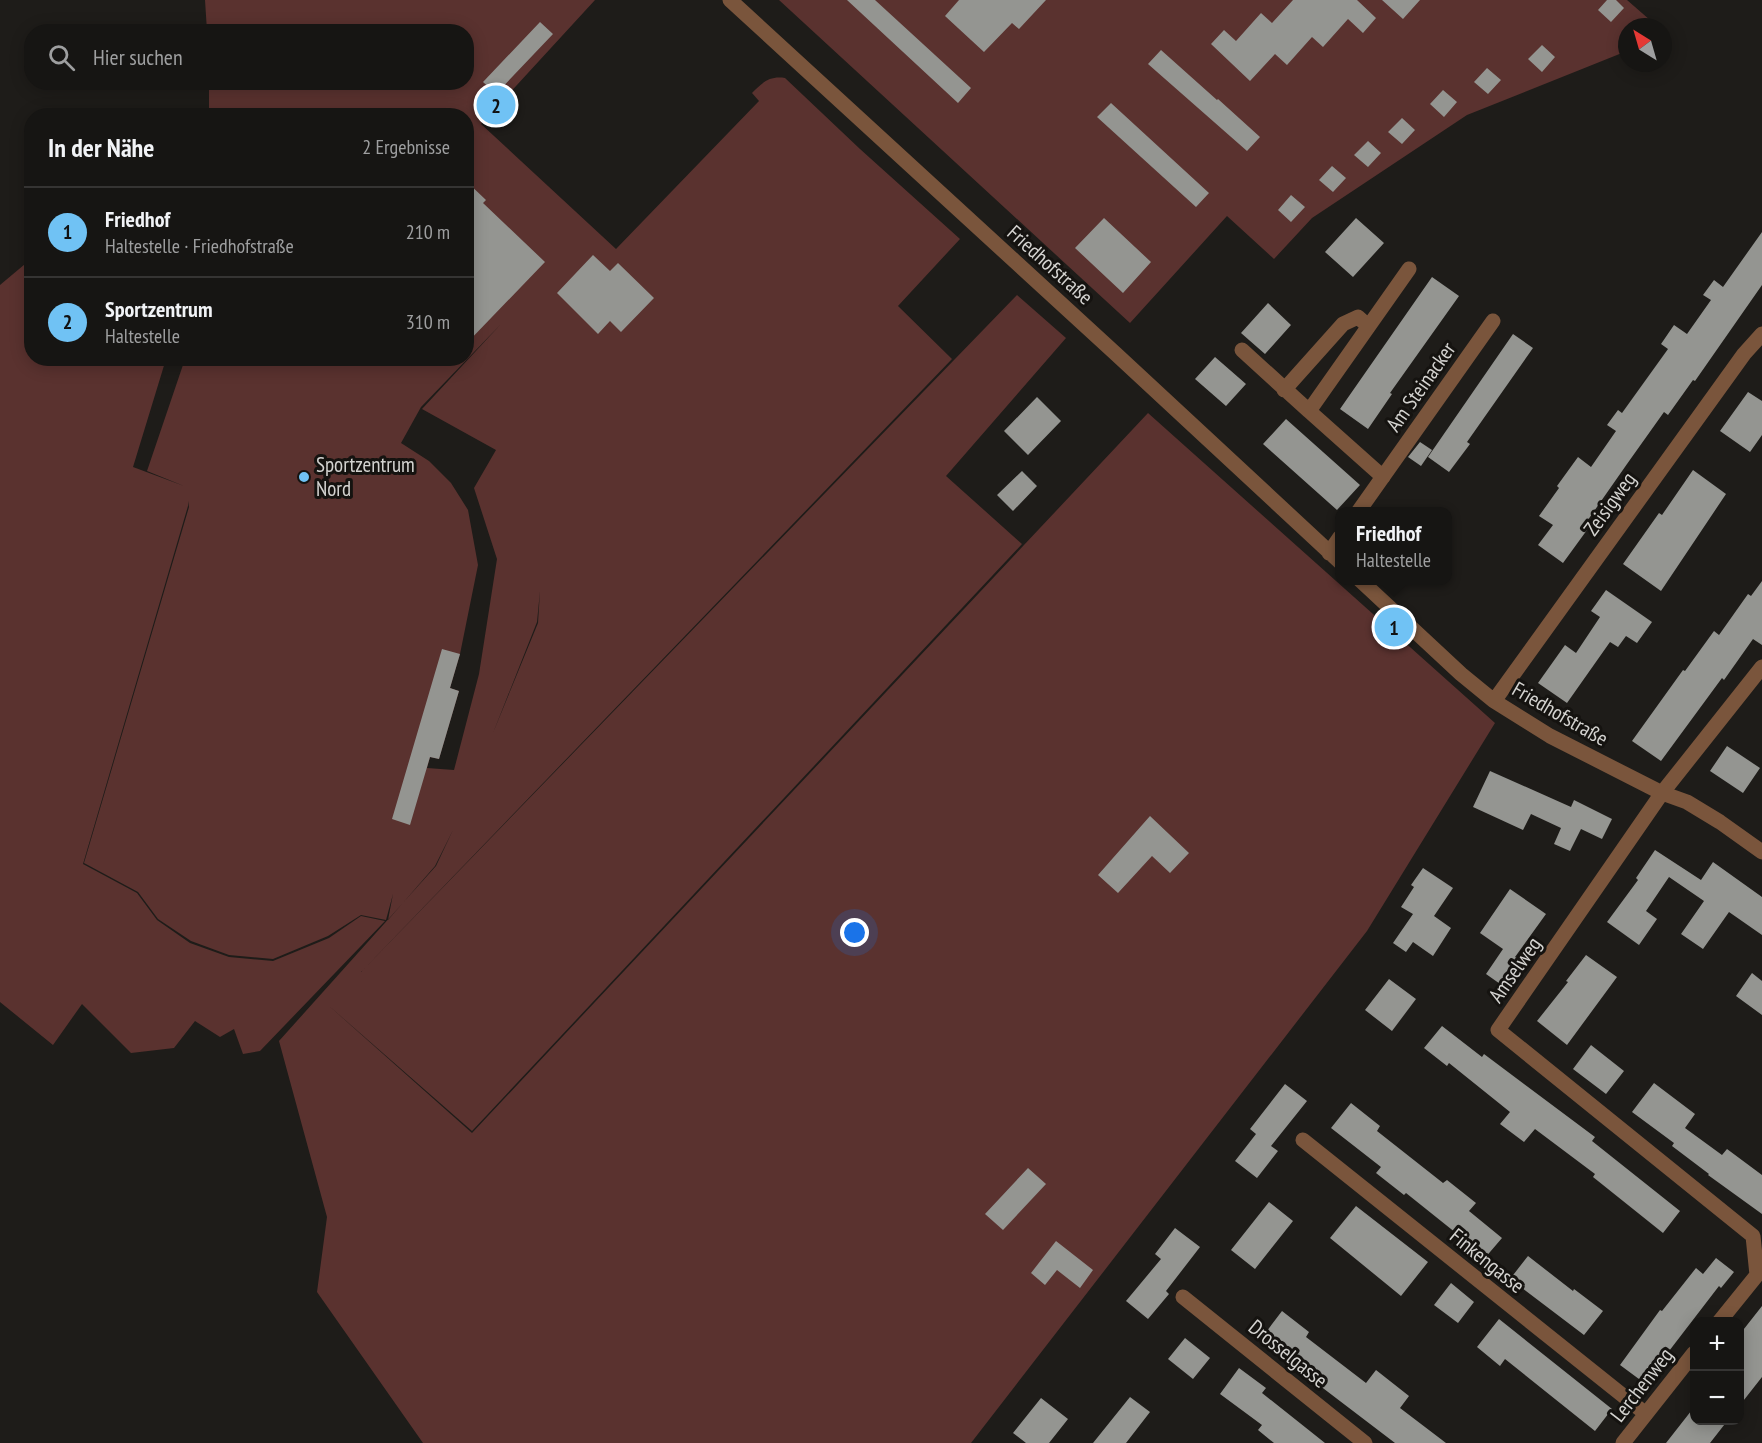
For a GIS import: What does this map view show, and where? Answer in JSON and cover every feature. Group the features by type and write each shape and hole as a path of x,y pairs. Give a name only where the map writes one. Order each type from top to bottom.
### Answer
{"street":[{"name":"Friedhofstraße","path":"730,0 1335,558"},
{"path":"1309,411 1409,269"},
{"path":"1284,390 1343,324 1358,317 1368,326"},
{"name":"Am Steinacker","path":"1362,507 1493,321"},
{"name":"Zeisigweg","path":"1494,701 1744,354 1762,334"},
{"path":"1242,350 1383,477"},
{"name":"Friedhofstraße","path":"1365,585 1461,674 1494,701 1550,736 1662,793 1687,802 1762,852"},
{"name":"Amselweg","path":"1723,1317 1757,1275 1753,1236 1498,1030 1662,793 1762,668"},
{"name":"Finkengasse","path":"1303,1140 1646,1414"},
{"name":"Drosselgasse","path":"1184,1297 1365,1443"},
{"name":"Lerchenweg","path":"1623,1443 1690,1359"}],"shaded area":[{"path":"205,0 595,0 481,124 616,249 759,101 752,93 767,81 775,78 785,78 960,239 898,306 952,359 361,972 1017,295 1066,338 946,476 1022,544 472,1131 328,1005 472,1133 1148,413 1335,580 1335,585 1341,585 1495,723 1367,931 971,1443 423,1443 317,1292 327,1217 279,1041 388,919 393,894 386,920 361,915 328,936 273,959 229,955 191,941 158,919 138,892 84,863 189,507 188,501 83,864 137,893 157,920 190,943 229,957 273,961 329,938 361,916 385,921 260,1051 243,1054 234,1029 220,1037 195,1021 174,1048 131,1053 82,1004 53,1045 0,1002 0,285 24,265 24,366 164,366 133,467 184,486 147,471 183,366 461,366 421,407 401,443 429,461 451,483 468,510 478,565 460,654 450,688 459,691 439,759 430,757 427,768 454,770 479,674 497,559 474,488 496,450 422,409 462,366 474,366 474,353 501,324 474,352 474,108 209,108 209,90 474,90 474,24 207,24","holes":["540,591 538,623 493,733 537,622","453,830 436,866 402,903 435,866"]},
{"path":"779,0 1627,0 1648,18 1618,18 1618,55 1467,115 1312,218 1274,259 1227,216 1130,323"}],"building":[{"path":"847,0 875,0 971,88 958,103"},
{"path":"959,0 1046,0 1019,29 1012,23 984,52 945,16"},
{"path":"1293,0 1357,0 1376,18 1363,33 1348,19 1323,47 1312,37 1287,65 1275,54 1250,81 1211,44 1224,30 1236,41 1261,13 1272,23"},
{"path":"1382,0 1420,0 1403,19"},
{"path":"1607,0 1616,0 1624,8 1611,22 1598,10"},
{"path":"540,22 553,34 496,94 483,82"},
{"path":"1542,45 1555,57 1542,72 1528,59"},
{"path":"1161,50 1260,137 1247,151 1148,64"},
{"path":"1487,68 1501,80 1488,94 1474,82"},
{"path":"1443,90 1457,102 1444,117 1430,104"},
{"path":"1111,103 1209,193 1196,207 1097,117"},
{"path":"1402,118 1415,130 1402,144 1388,132"},
{"path":"1368,141 1381,153 1368,167 1354,155"},
{"path":"1332,166 1346,178 1333,192 1319,180"},
{"path":"474,189 486,200 483,203 545,262 474,336"},
{"path":"1291,195 1305,207 1291,222 1278,210"},
{"path":"1104,218 1151,262 1123,293 1075,248"},
{"path":"1356,218 1384,243 1353,277 1325,252"},
{"path":"1762,232 1762,285 1695,381 1693,380 1668,415 1664,412 1583,527 1587,530 1563,563 1538,545 1553,525 1539,516 1559,488 1557,486 1578,457 1591,467 1616,431 1607,425 1618,410 1622,413 1668,349 1661,344 1674,325 1687,334 1711,300 1703,295 1714,280 1723,287"},
{"path":"593,255 610,271 618,263 654,298 621,332 610,321 598,334 557,293"},
{"path":"1432,277 1459,296 1390,393 1392,394 1368,429 1340,409"},
{"path":"1268,303 1291,325 1265,354 1241,333"},
{"path":"1513,334 1533,348 1467,442 1470,444 1449,472 1428,457"},
{"path":"1215,357 1246,384 1226,406 1195,379"},
{"path":"1748,392 1762,401 1762,435 1750,452 1720,431"},
{"path":"1037,397 1061,421 1028,455 1004,431"},
{"path":"1286,419 1360,485 1340,507 1335,508 1263,444"},
{"path":"1420,442 1432,450 1421,466 1408,457"},
{"path":"1693,470 1726,494 1661,591 1623,564 1659,513 1662,515"},
{"path":"1022,471 1037,486 1013,511 997,495"},
{"path":"1762,581 1762,645 1753,639 1661,761 1632,741 1714,631 1719,635 1748,594 1751,596"},
{"path":"1606,590 1652,622 1637,643 1626,636 1618,647 1610,642 1567,703 1538,683 1565,645 1576,653 1600,617 1591,611"},
{"path":"442,649 460,654 450,688 459,691 439,759 430,757 410,825 392,819"},
{"path":"1727,746 1760,768 1743,793 1710,771"},
{"path":"1490,771 1571,807 1574,800 1612,819 1602,839 1581,829 1570,851 1554,844 1561,828 1531,814 1523,830 1473,807"},
{"path":"1150,816 1189,853 1170,873 1152,856 1118,893 1098,875"},
{"path":"1655,850 1701,880 1713,862 1762,897 1762,935 1729,912 1703,949 1681,934 1704,901 1669,877 1646,911 1657,919 1639,945 1607,922 1638,880 1636,878"},
{"path":"1423,868 1453,888 1434,916 1451,928 1433,956 1413,942 1406,952 1393,943 1413,914 1401,907 1414,887 1411,885"},
{"path":"1510,889 1546,914 1515,957 1521,961 1503,986 1486,974 1503,949 1480,933"},
{"path":"1586,955 1617,977 1567,1045 1537,1021"},
{"path":"1752,973 1762,981 1762,1015 1736,996"},
{"path":"1389,979 1416,999 1392,1031 1365,1010"},
{"path":"1442,1026 1482,1057 1484,1054 1595,1137 1592,1141 1680,1211 1663,1233 1593,1177 1595,1174 1535,1129 1524,1142 1500,1124 1510,1112 1449,1063 1447,1066 1424,1048"},
{"path":"1591,1045 1624,1071 1606,1094 1573,1069"},
{"path":"1654,1083 1695,1114 1685,1128 1722,1155 1727,1149 1762,1175 1762,1214 1708,1175 1672,1146 1674,1143 1632,1112"},
{"path":"1285,1084 1307,1101 1271,1146 1278,1151 1257,1178 1235,1161 1256,1134 1250,1129"},
{"path":"1351,1103 1380,1126 1377,1131 1443,1183 1447,1180 1476,1203 1469,1211 1502,1238 1484,1259 1464,1243 1466,1241 1406,1193 1404,1195 1376,1173 1381,1167 1331,1128"},
{"path":"1028,1168 1046,1184 1003,1230 985,1214"},
{"path":"1269,1202 1293,1221 1255,1269 1231,1250"},
{"path":"1356,1206 1428,1262 1401,1296 1330,1238"},
{"path":"1175,1228 1200,1247 1166,1291 1169,1294 1148,1319 1126,1301 1161,1259 1155,1254"},
{"path":"1056,1241 1093,1270 1080,1288 1057,1270 1045,1285 1031,1273"},
{"path":"1528,1256 1603,1311 1584,1335 1510,1279"},
{"path":"1716,1258 1734,1272 1721,1288 1719,1286 1695,1317 1690,1317 1690,1324 1643,1382 1620,1365 1660,1310 1662,1311 1696,1268 1703,1274"},
{"path":"1451,1283 1474,1302 1458,1323 1434,1305"},
{"path":"1762,1306 1762,1377 1744,1400 1744,1371 1744,1329"},
{"path":"1282,1311 1309,1332 1306,1337 1366,1383 1376,1370 1409,1396 1400,1408 1446,1443 1395,1443 1260,1340"},
{"path":"1499,1319 1612,1409 1595,1431 1505,1359 1500,1366 1477,1347"},
{"path":"1185,1338 1210,1358 1193,1379 1168,1359"},
{"path":"1239,1368 1266,1388 1262,1393 1325,1443 1274,1443 1258,1430 1262,1425 1220,1394"},
{"path":"1130,1397 1150,1412 1126,1443 1093,1443"},
{"path":"1041,1398 1068,1419 1049,1443 1026,1443 1013,1433"},
{"path":"1690,1412 1690,1425 1724,1425 1710,1443 1666,1443"}],"place":[{"name":"Sportzentrum","path":"496,105"},
{"name":"Sportzentrum Nord","path":"304,477"},
{"name":"Friedhof","path":"1394,627"}]}
